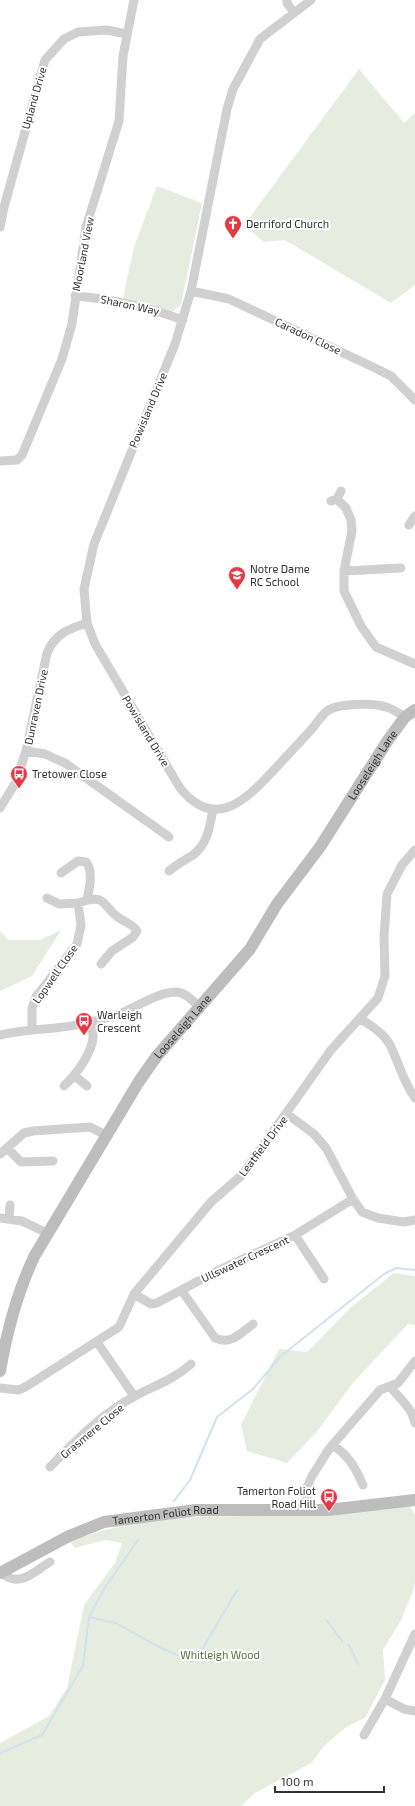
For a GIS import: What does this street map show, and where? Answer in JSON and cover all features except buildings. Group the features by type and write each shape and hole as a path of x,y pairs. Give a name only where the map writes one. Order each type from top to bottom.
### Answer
{"street":[{"name":"Moorland View","path":"0,460 17,460 22,455 30,440 62,359 72,324 86,227 119,121 127,34 134,0"},
{"path":"287,0 294,13"},
{"name":"Powisland Drive","path":"311,0 260,38 233,89 227,109 191,291 183,320 175,344 94,544 84,589 87,623 95,644 180,788 193,802 213,809 231,807 240,803 251,794 327,711 343,706 379,706 410,714"},
{"name":"Upland Drive","path":"0,227 4,207 45,60 64,39 78,32 106,30 127,34"},
{"name":"Caradon Close","path":"191,291 229,299 375,368 391,376 415,400"},
{"name":"Sharon Way","path":"75,296 121,302 153,309 183,320"},
{"path":"336,497 346,508 351,520 352,531 344,571 344,591 362,626 376,647 415,664"},
{"path":"409,524 415,516"},
{"path":"344,571 401,568"},
{"name":"Dunraven Drive","path":"0,808 16,782 26,750 47,653 52,642 60,634 71,628 87,623"},
{"name":"Looseleigh Lane","path":"0,1371 16,1303 24,1278 35,1255 108,1136 138,1083 156,1057 250,949 277,904 320,847 367,772 410,714"},
{"path":"26,750 45,754 65,763 169,837"},
{"path":"170,871 195,854 204,842 210,828 213,809"},
{"name":"Leatfield Drive","path":"0,1388 19,1390 27,1386 98,1342 118,1326 134,1294 211,1202 242,1175 267,1138 287,1114 331,1050 378,998 385,976 384,937 387,894 402,865 415,850"},
{"name":"Lopwell Close","path":"32,1029 32,1008 36,997 77,944 81,925 83,902 90,877 86,862 78,861 61,874"},
{"path":"47,898 59,904 83,902 94,899 105,902 115,915 137,929 137,933 116,947 101,964"},
{"path":"126,922 132,914"},
{"path":"0,1035 32,1029 72,1027 125,1011 159,996 176,992 189,997 200,1008"},
{"path":"360,1018 380,1033 389,1044 398,1068 415,1098"},
{"path":"64,1086 75,1076 92,1043 93,1035 90,1022"},
{"path":"75,1076 87,1086"},
{"path":"287,1114 314,1134 326,1148 353,1199 362,1212 378,1218 404,1222 415,1220"},
{"path":"53,1160 21,1162 4,1151 24,1133 33,1131 90,1127 108,1136"},
{"name":"Ullswater Crescent","path":"134,1294 151,1304 157,1304 217,1271 295,1235 353,1199"},
{"path":"10,1205 4,1218 22,1221 49,1234"},
{"path":"295,1235 324,1279"},
{"path":"182,1290 214,1338 222,1341 234,1339 253,1324"},
{"name":"Grasmere Close","path":"98,1342 134,1396"},
{"path":"307,1510 307,1487 312,1476 332,1445 380,1390 398,1383 415,1361"},
{"name":"Grasmere Close","path":"50,1467 107,1415 134,1396 176,1377 192,1364"},
{"path":"391,1387 396,1395 410,1408 415,1424"},
{"path":"332,1445 341,1450 354,1466 363,1485"},
{"name":"Tamerton Foliot Road","path":"1,1573 69,1536 104,1522 196,1510 328,1510 415,1500"},
{"path":"1,1573 9,1579 19,1580 42,1572 50,1562"},
{"path":"364,1735 385,1699 415,1634"},
{"path":"385,1699 404,1708 415,1711"}],"green space":[{"path":"359,69 404,123 415,113 415,285 391,303 285,240 264,242 244,225"},
{"path":"157,186 202,203 181,305 173,311 123,298 134,247"},
{"path":"61,930 32,976 0,991 0,931 9,940 40,940"},
{"path":"394,1273 415,1276 415,1325 408,1324 352,1384 315,1434 287,1463 247,1451 241,1425 279,1349 307,1352 351,1307"},
{"name":"Whitleigh Wood","path":"410,1506 415,1515 415,1581 413,1591 401,1620 383,1650 385,1680 365,1718 346,1727 325,1745 311,1763 255,1793 241,1806 0,1806 0,1743 49,1716 67,1688 84,1605 115,1563 122,1543 105,1540 75,1548 69,1541 105,1530 164,1517 269,1516"}],"waterway":[{"path":"174,1501 190,1480 217,1417 253,1389 281,1356 384,1274 396,1268 415,1270"},
{"path":"0,1753 42,1735 83,1666 89,1617 104,1589 138,1540"},
{"path":"190,1662 196,1660 237,1590"},
{"path":"89,1617 116,1623 159,1647 184,1658"},
{"path":"327,1621 342,1641"},
{"path":"349,1645 358,1664"}],"place":[{"name":"Derriford Church","path":"233,239"},
{"name":"Notre Dame RC School","path":"237,590"},
{"name":"Tretower Close","path":"19,789"},
{"name":"Warleigh Crescent","path":"84,1036"},
{"name":"Tamerton Foliot Road Hill","path":"329,1512"}]}
